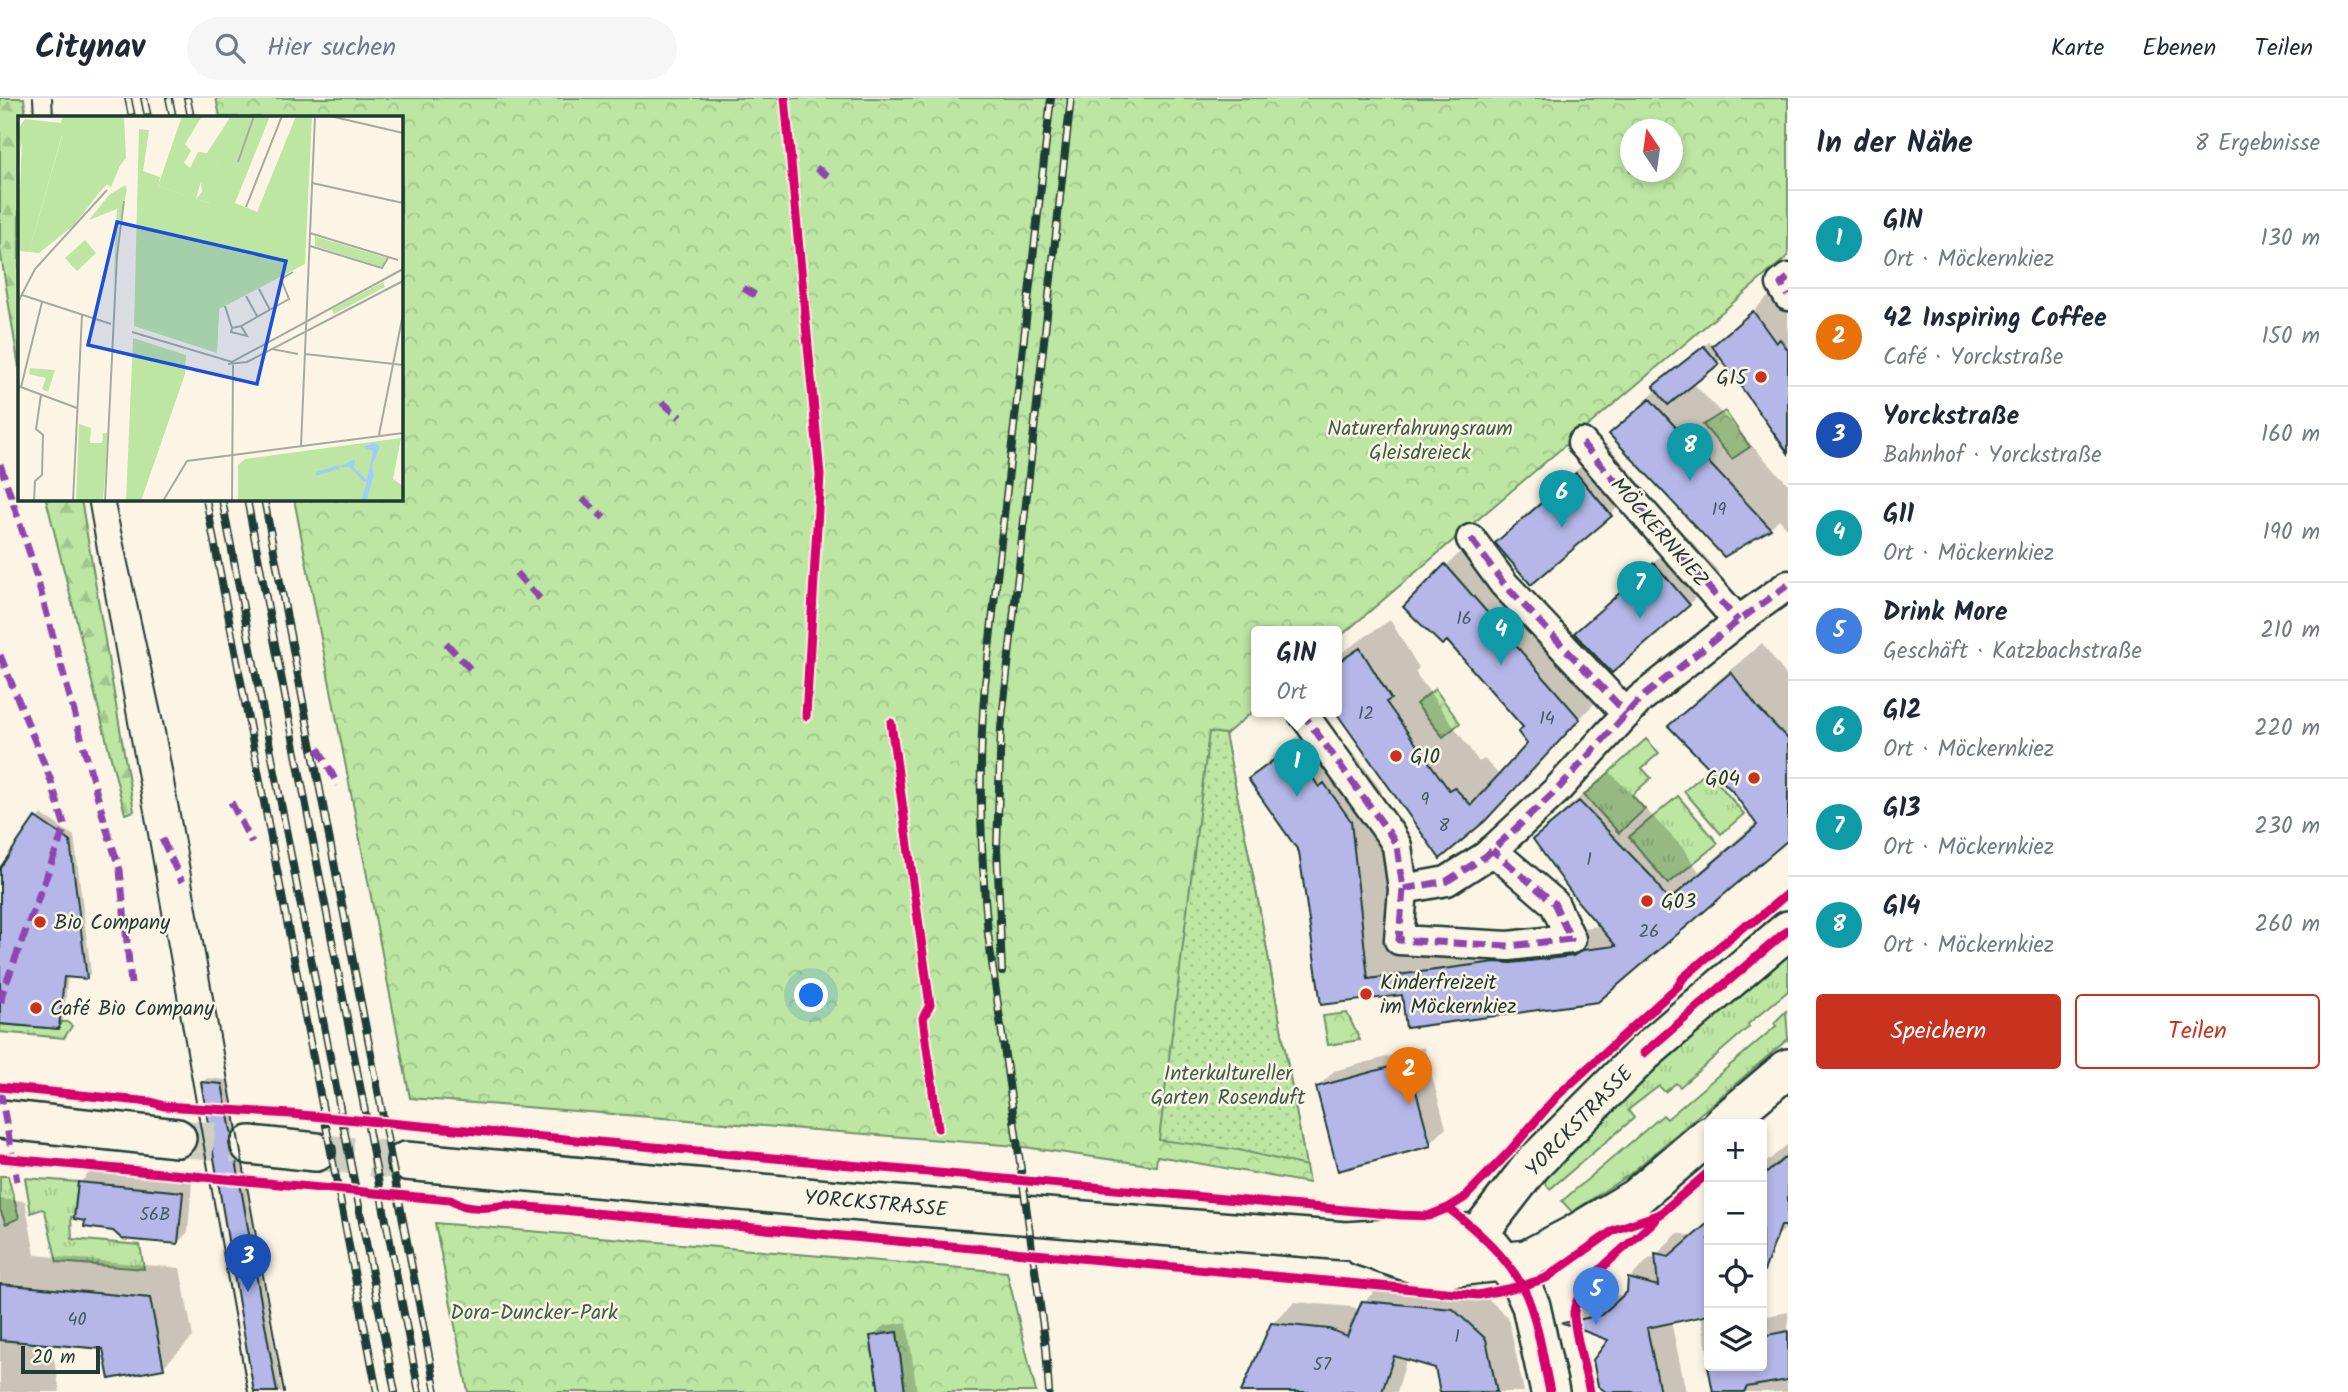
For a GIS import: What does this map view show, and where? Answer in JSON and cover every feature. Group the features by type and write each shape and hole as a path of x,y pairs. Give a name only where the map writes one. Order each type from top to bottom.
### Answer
{"main road":[{"name":"YORCKSTRASSE","path":"406,1161 884,1204 1346,1241 1480,1232 1532,1166 1644,1054 1788,930"},
{"path":"1728,1119 1788,1068"},
{"path":"0,1119 177,1138"},
{"name":"YORCKSTRASSE","path":"1346,1241 1422,1267 1447,1268 1527,1259 1635,1198 1704,1139"},
{"path":"250,1145 316,1152"},
{"path":"1480,1232 1522,1286 1531,1306 1550,1392"}],"street":[{"path":"1788,278 1781,284 1788,296"},
{"name":"MÖCKERNKIEZ","path":"1583,443 1738,621"},
{"path":"1471,539 1504,584 1627,714"},
{"path":"1403,889 1447,881 1492,850 1556,791 1640,699 1788,585"},
{"path":"1305,717 1397,846 1403,889 1399,940 1510,946 1571,939 1554,903 1492,850"}],"green space":[{"path":"0,98 24,98 26,116 18,116 18,362 0,249"},
{"name":"Naturerfahrungsraum Gleisdreieck","path":"216,98 1788,98 1788,256 1342,635 1342,626 1251,626 1251,713 1225,735 1309,1183 1157,1156 1156,1166 1017,1146 410,1098 294,500 402,500 402,116 220,116"},
{"path":"1725,411 1750,447 1732,459 1703,425"},
{"path":"46,500 81,500 134,811 125,814"},
{"path":"1435,689 1460,723 1443,737 1416,704"},
{"name":"Interkultureller Garten Rosenduft","path":"1209,732 1225,734 1306,1166 1239,1150 1159,1140"},
{"path":"1646,739 1659,753 1642,768 1651,778 1632,795 1645,809 1619,833 1584,795"},
{"path":"1708,771 1744,814 1721,834 1684,791"},
{"path":"1678,796 1718,843 1668,884 1629,837"},
{"path":"1788,956 1788,991 1680,1087 1676,1083 1665,1092 1659,1086 1628,1110 1634,1118 1550,1189 1543,1181 1617,1105"},
{"path":"1786,1011 1788,1039 1630,1174 1572,1212 1562,1201 1663,1115 1667,1119 1776,1026 1774,1023"},
{"path":"1347,1013 1360,1040 1328,1045 1323,1016"},
{"path":"60,1022 67,1022 72,1026 64,1038 0,1032 0,1024 59,1029"},
{"path":"0,1176 8,1176 19,1218 6,1224 0,1210"},
{"path":"25,1178 78,1182 74,1217 71,1217 72,1239 140,1245 144,1269 57,1262 45,1211 42,1209 31,1213"},
{"name":"Dora-Duncker-Park","path":"435,1223 1007,1272 1036,1392 468,1392"}],"building":[{"name":"G15","path":"1753,311 1776,343 1780,339 1788,350 1788,453 1712,346"},
{"path":"1704,346 1719,364 1668,405 1653,386"},
{"path":"1650,399 1771,529 1724,557 1609,434"},
{"path":"1576,473 1612,516 1531,585 1495,543"},
{"path":"1654,563 1690,605 1612,673 1574,633"},
{"path":"1445,564 1580,719 1485,821 1440,859 1339,717 1342,717 1342,660 1360,648 1391,699 1386,702 1449,790 1454,787 1471,805 1527,744 1518,732 1523,727 1447,641 1442,645 1403,607"},
{"path":"1731,672 1758,708 1788,739 1788,840 1598,1002 1406,1028 1402,995 1321,1005 1299,852 1248,779 1292,747 1319,787 1324,783 1351,821 1368,979 1495,962 1511,963 1573,956 1583,950 1616,946 1578,902 1533,839 1579,801 1653,878 1668,901 1757,825 1732,791 1668,726"},
{"name":"Bio Company","path":"35,817 70,841 87,979 64,977 59,1029 0,1024 0,868"},
{"path":"1408,1062 1431,1146 1338,1171 1316,1087"},
{"path":"201,1082 222,1084 232,1136 229,1143 236,1160 277,1392 254,1392"},
{"path":"1788,1155 1788,1226 1781,1226 1767,1263 1767,1182 1767,1173"},
{"path":"78,1182 183,1192 178,1244 122,1239 113,1231 84,1227 85,1221 74,1219"},
{"path":"1704,1226 1704,1316 1647,1328 1660,1392 1606,1392 1598,1386 1593,1360 1608,1340 1563,1323 1601,1315 1627,1292 1628,1278 1658,1286 1655,1254 1669,1257"},
{"path":"0,1284 150,1298 164,1369 109,1379 103,1349 0,1340"},
{"path":"1362,1301 1453,1309 1486,1339 1497,1392 1440,1392 1435,1368 1394,1356 1382,1392 1241,1392 1271,1323 1329,1329 1347,1336"},
{"path":"1788,1331 1788,1380 1747,1387 1744,1392 1713,1392 1709,1371 1767,1371 1767,1335"},
{"path":"897,1332 905,1392 879,1392 870,1336"}],"tunnel":[{"path":"177,1138 250,1145"},
{"path":"316,1152 406,1161"}],"tram line":[{"path":"33,98 34,116"},
{"path":"52,98 53,116"},
{"path":"88,500 248,1392"},
{"path":"114,500 165,731 284,1392"}],"railway":[{"path":"128,98 132,116"},
{"path":"144,98 148,116"},
{"path":"169,98 173,116"},
{"path":"187,98 191,116"},
{"path":"1049,1392 1046,1348 988,934 983,871 981,778 985,684 1051,98"},
{"path":"1002,972 997,846 1001,728 1071,98"},
{"path":"206,500 377,1392"},
{"path":"222,500 395,1392"},
{"path":"247,500 419,1392"},
{"path":"264,500 436,1392"}],"marked path":[{"path":"816,168 828,176"},
{"path":"1788,278 1781,284 1788,296"},
{"path":"743,288 759,297"},
{"path":"662,402 680,417"},
{"path":"1582,443 1738,621"},
{"path":"0,464 31,557 120,870 131,984"},
{"path":"583,499 604,518"},
{"path":"1471,539 1504,584 1627,714"},
{"path":"516,573 540,599"},
{"path":"1305,717 1397,846 1403,889 1447,881 1486,856 1556,791 1640,699 1788,585"},
{"path":"446,643 472,671"},
{"path":"0,655 50,778 65,827 2,994 0,1009"},
{"path":"318,748 338,785"},
{"path":"231,802 252,843"},
{"path":"162,839 182,882"},
{"path":"1403,889 1399,940 1509,946 1571,939 1554,903 1492,850"},
{"path":"0,1090 17,1181"}],"cycle path":[{"path":"785,98 820,475 806,716"},
{"path":"891,723 930,1005 923,1018 938,1128"},
{"path":"0,1087 151,1102 164,1106 291,1114 1428,1216 1464,1198 1509,1152 1557,1096 1678,986 1683,978 1745,925 1754,922 1788,893"},
{"path":"1644,1053 1788,930"},
{"path":"0,1158 450,1200 470,1207 507,1205 1478,1295 1546,1278 1614,1230 1660,1214 1704,1176"},
{"path":"1448,1208 1497,1252 1517,1278 1531,1307 1550,1392"},
{"path":"1590,1392 1576,1329 1574,1312 1577,1300 1595,1275 1655,1220"}],"place":[{"name":"G15","path":"1761,377"},
{"name":"G14","path":"1690,481"},
{"name":"G12","path":"1562,528"},
{"name":"G13","path":"1640,619"},
{"name":"G11","path":"1501,665"},
{"name":"G10","path":"1396,756"},
{"name":"G04","path":"1754,778"},
{"name":"G1N","path":"1297,797"},
{"name":"G03","path":"1647,901"},
{"name":"Bio Company","path":"40,922"},
{"name":"Kinderfreizeit im Möckernkiez","path":"1366,994"},
{"name":"Café Bio Company","path":"36,1008"},
{"name":"42 Inspiring Coffee","path":"1409,1105"},
{"name":"Yorckstraße","path":"248,1292"},
{"name":"Drink More","path":"1596,1325"}]}
